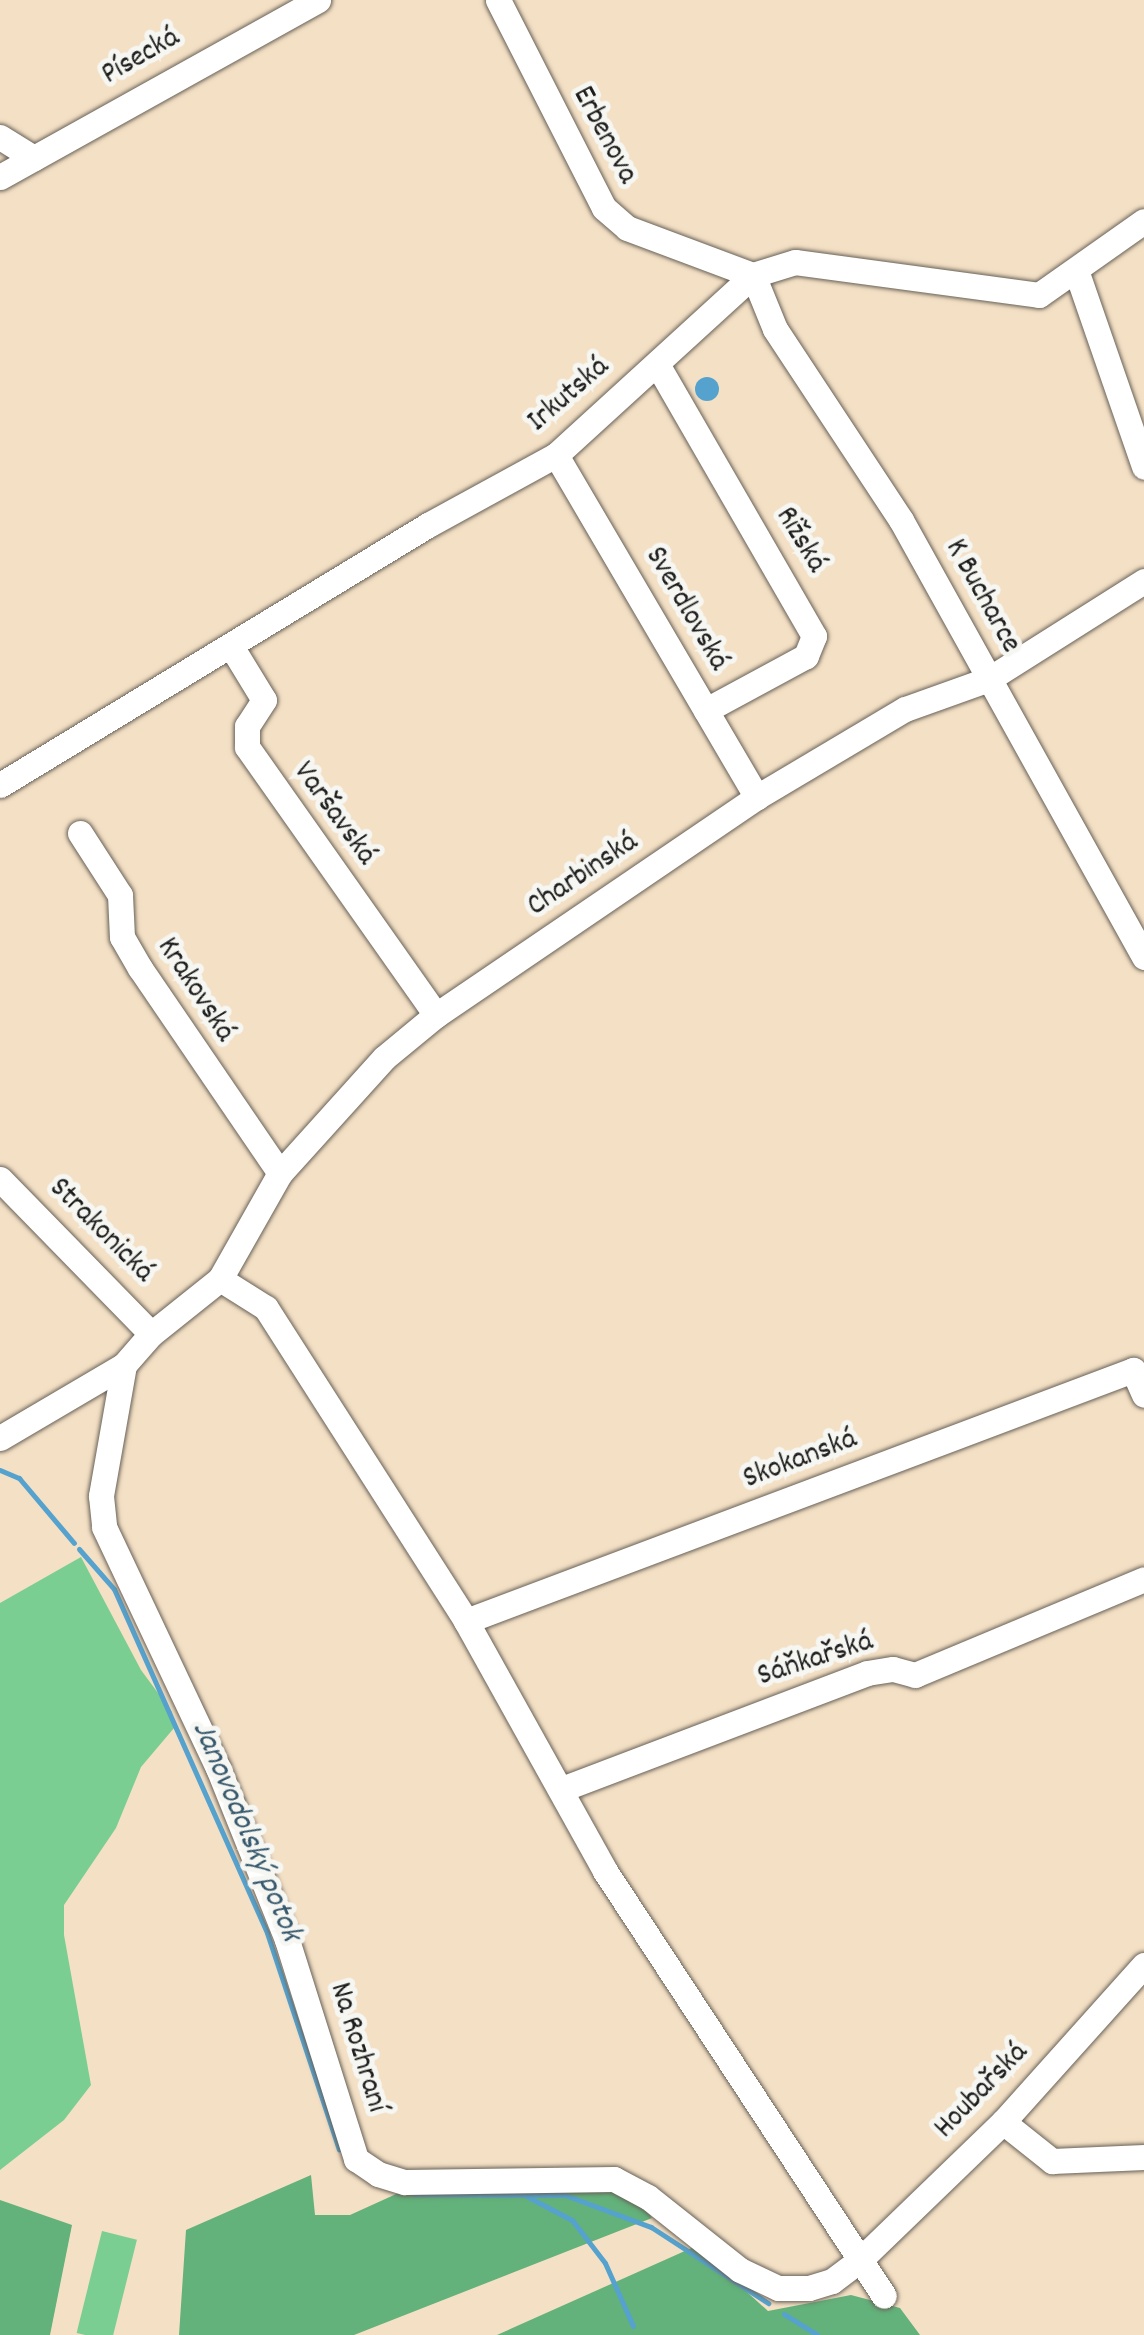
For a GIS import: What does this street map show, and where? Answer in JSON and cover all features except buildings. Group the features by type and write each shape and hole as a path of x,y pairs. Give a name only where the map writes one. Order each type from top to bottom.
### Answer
{"street":[{"name":"Písecká","path":"0,178 318,0"},
{"name":"Erbenova","path":"498,0 604,208 627,228 753,275"},
{"path":"0,137 34,158"},
{"name":"Irkutská","path":"0,785 556,455 753,275 795,262 1039,295 1077,274 1144,222"},
{"path":"1077,274 1144,467"},
{"name":"K Bucharce","path":"753,275 775,329 901,520 1144,957"},
{"name":"Rižská","path":"657,364 814,636 806,656 706,710"},
{"name":"Sverdlovská","path":"556,455 758,797"},
{"name":"Charbinská","path":"150,1334 220,1279 280,1173 384,1058 436,1015 758,797 905,710 990,679 1144,581"},
{"name":"Varšavská","path":"231,646 264,700 247,726 247,748 436,1015"},
{"name":"Krakovská","path":"80,833 120,894 122,937 140,968 280,1173"},
{"name":"Strakonická","path":"0,1179 150,1334"},
{"path":"220,1279 266,1308 466,1622 606,1870 884,2296"},
{"name":"Na Rozhraní","path":"150,1334 124,1365 104,1449 104,1528 218,1768 314,2014 356,2159 406,2182 614,2180 648,2197 740,2270 778,2288 832,2281 862,2258"},
{"path":"0,1438 124,1365"},
{"name":"Skokanská","path":"466,1622 1133,1370 1144,1395"},
{"name":"Sáňkařská","path":"562,1789 867,1673 894,1669 915,1675 1144,1578"},
{"name":"Houbařská","path":"862,2258 1002,2122 1144,1965"},
{"path":"1002,2122 1052,2162 1144,2158"}],"green space":[{"path":"81,1557 141,1670 172,1712 174,1728 141,1767 116,1828 64,1905 64,1935 91,2085 64,2120 0,2170 0,1603"},
{"path":"311,2175 315,2215 350,2215 405,2190 600,2185 639,2199 652,2218 354,2335 179,2335 186,2230"},
{"path":"0,2200 72,2225 50,2335 0,2335"},
{"path":"102,2231 137,2240 113,2335 77,2333"},
{"path":"696,2246 768,2311 851,2295 900,2308 920,2335 497,2335"}],"water":[{"path":"707,377 719,389 707,401 695,389"}],"waterway":[{"name":"Janovodolský potok","path":"0,1470 19,1478 74,1543"},
{"name":"Janovodolský potok","path":"79,1549 114,1589 267,1933 339,2149"},
{"name":"Janovodolský potok","path":"414,2194 565,2195 651,2227 768,2303"},
{"path":"528,2197 572,2220 605,2263 633,2326"},
{"name":"Janovodolský potok","path":"784,2314 817,2335"}]}
